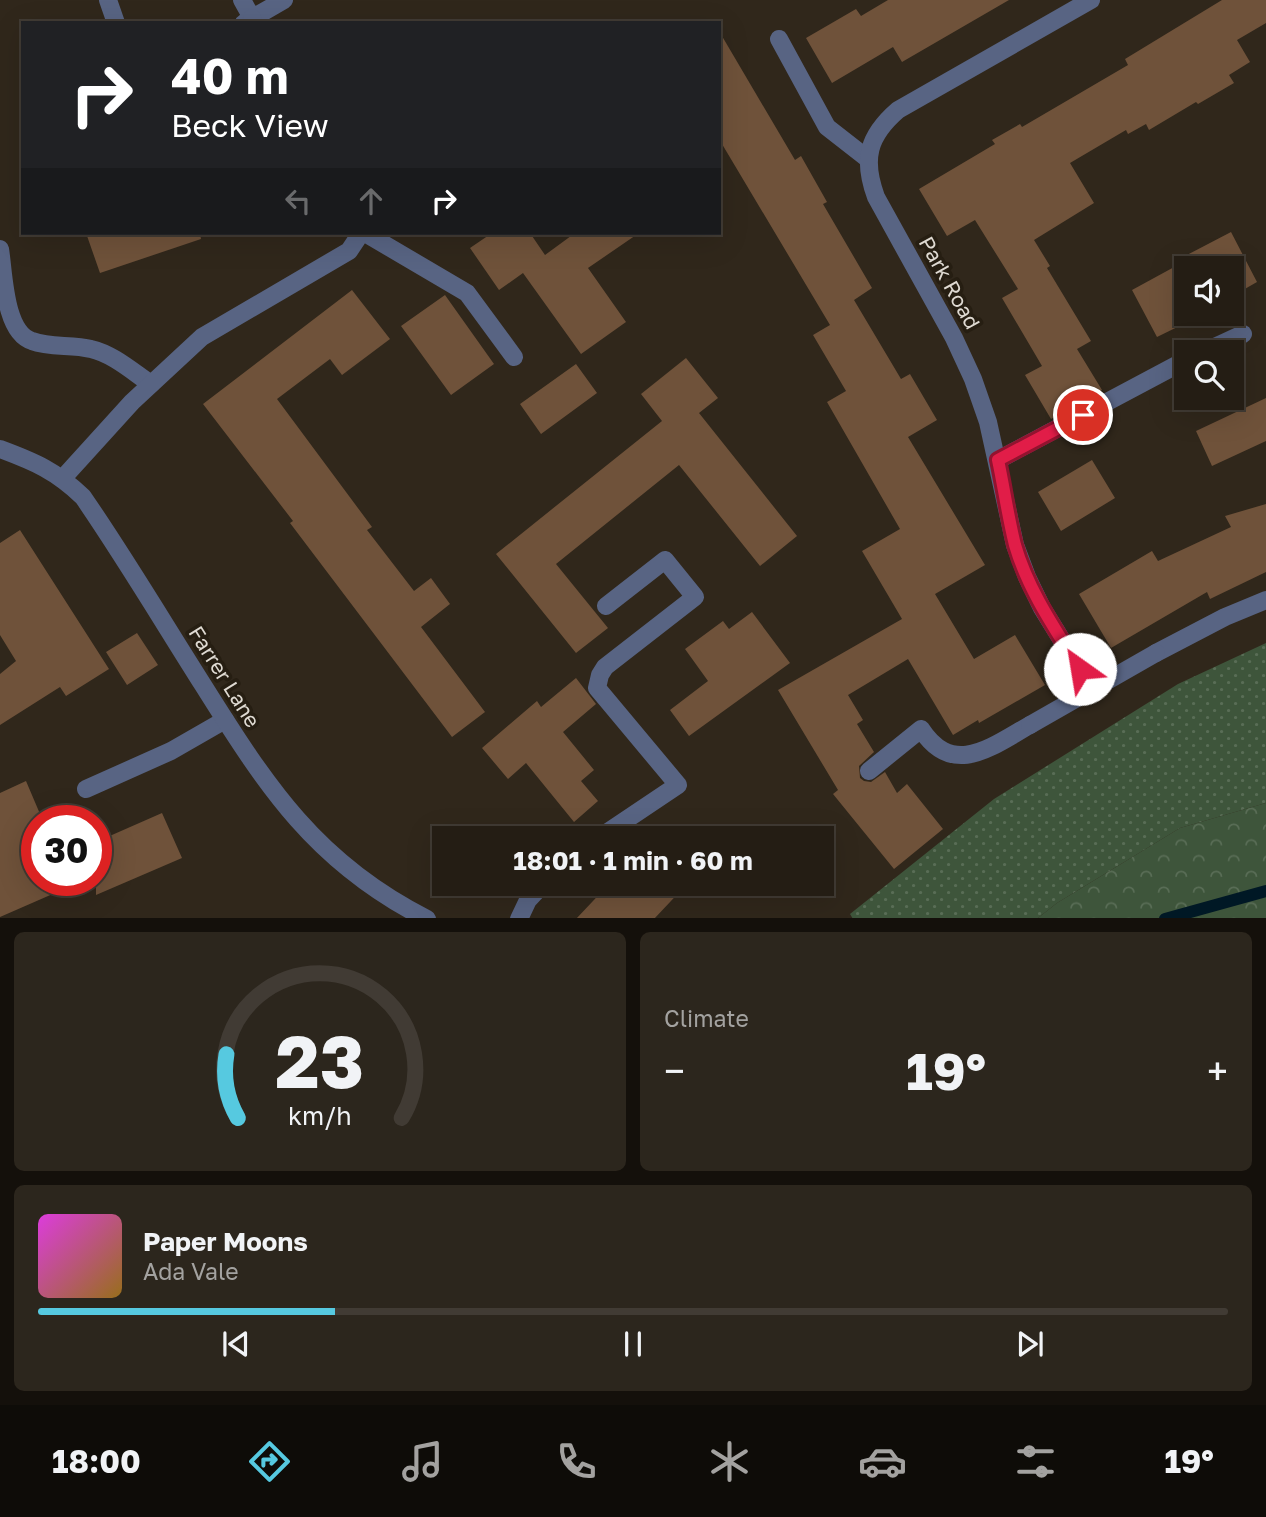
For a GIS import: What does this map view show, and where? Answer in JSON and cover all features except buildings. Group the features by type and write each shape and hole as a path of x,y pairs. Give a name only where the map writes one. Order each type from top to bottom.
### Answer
{"street":[{"path":"108,0 115,21"},
{"path":"242,0 250,21 284,0"},
{"path":"779,39 827,127 868,159 873,140 884,123 898,110 1091,0"},
{"name":"Park Road","path":"868,159 869,179 876,197 954,338 973,380 998,460 1015,545 1027,578 1042,608 1092,689"},
{"path":"63,478 132,402 202,337 349,251 361,235"},
{"path":"366,235 467,293 514,357"},
{"path":"0,248 9,314 17,329 30,341 93,349 114,359 151,384"},
{"path":"1230,340 1243,334"},
{"path":"998,460 1174,366"},
{"name":"Farrer Lane","path":"0,450 41,464 63,478 83,497 266,783 313,838 369,884 399,905 425,918"},
{"path":"606,606 665,560 695,597 605,667 600,675 597,688 678,785 617,826"},
{"path":"869,771 921,729 929,741 940,750 954,755 984,751 1156,653 1266,600"},
{"path":"86,789 172,751 225,720"},
{"path":"519,918 532,896"}],"green space":[{"path":"1266,643 1266,803 1180,828 1057,903 1038,918 852,918 850,914 994,799 1178,684"},
{"path":"1266,803 1266,918 1038,918 1057,903 1180,828"}],"waterway":[{"path":"1169,918 1266,891"}],"route":[{"path":"1080,669 1042,608 1027,578 1015,545 998,460 1083,415"}]}
